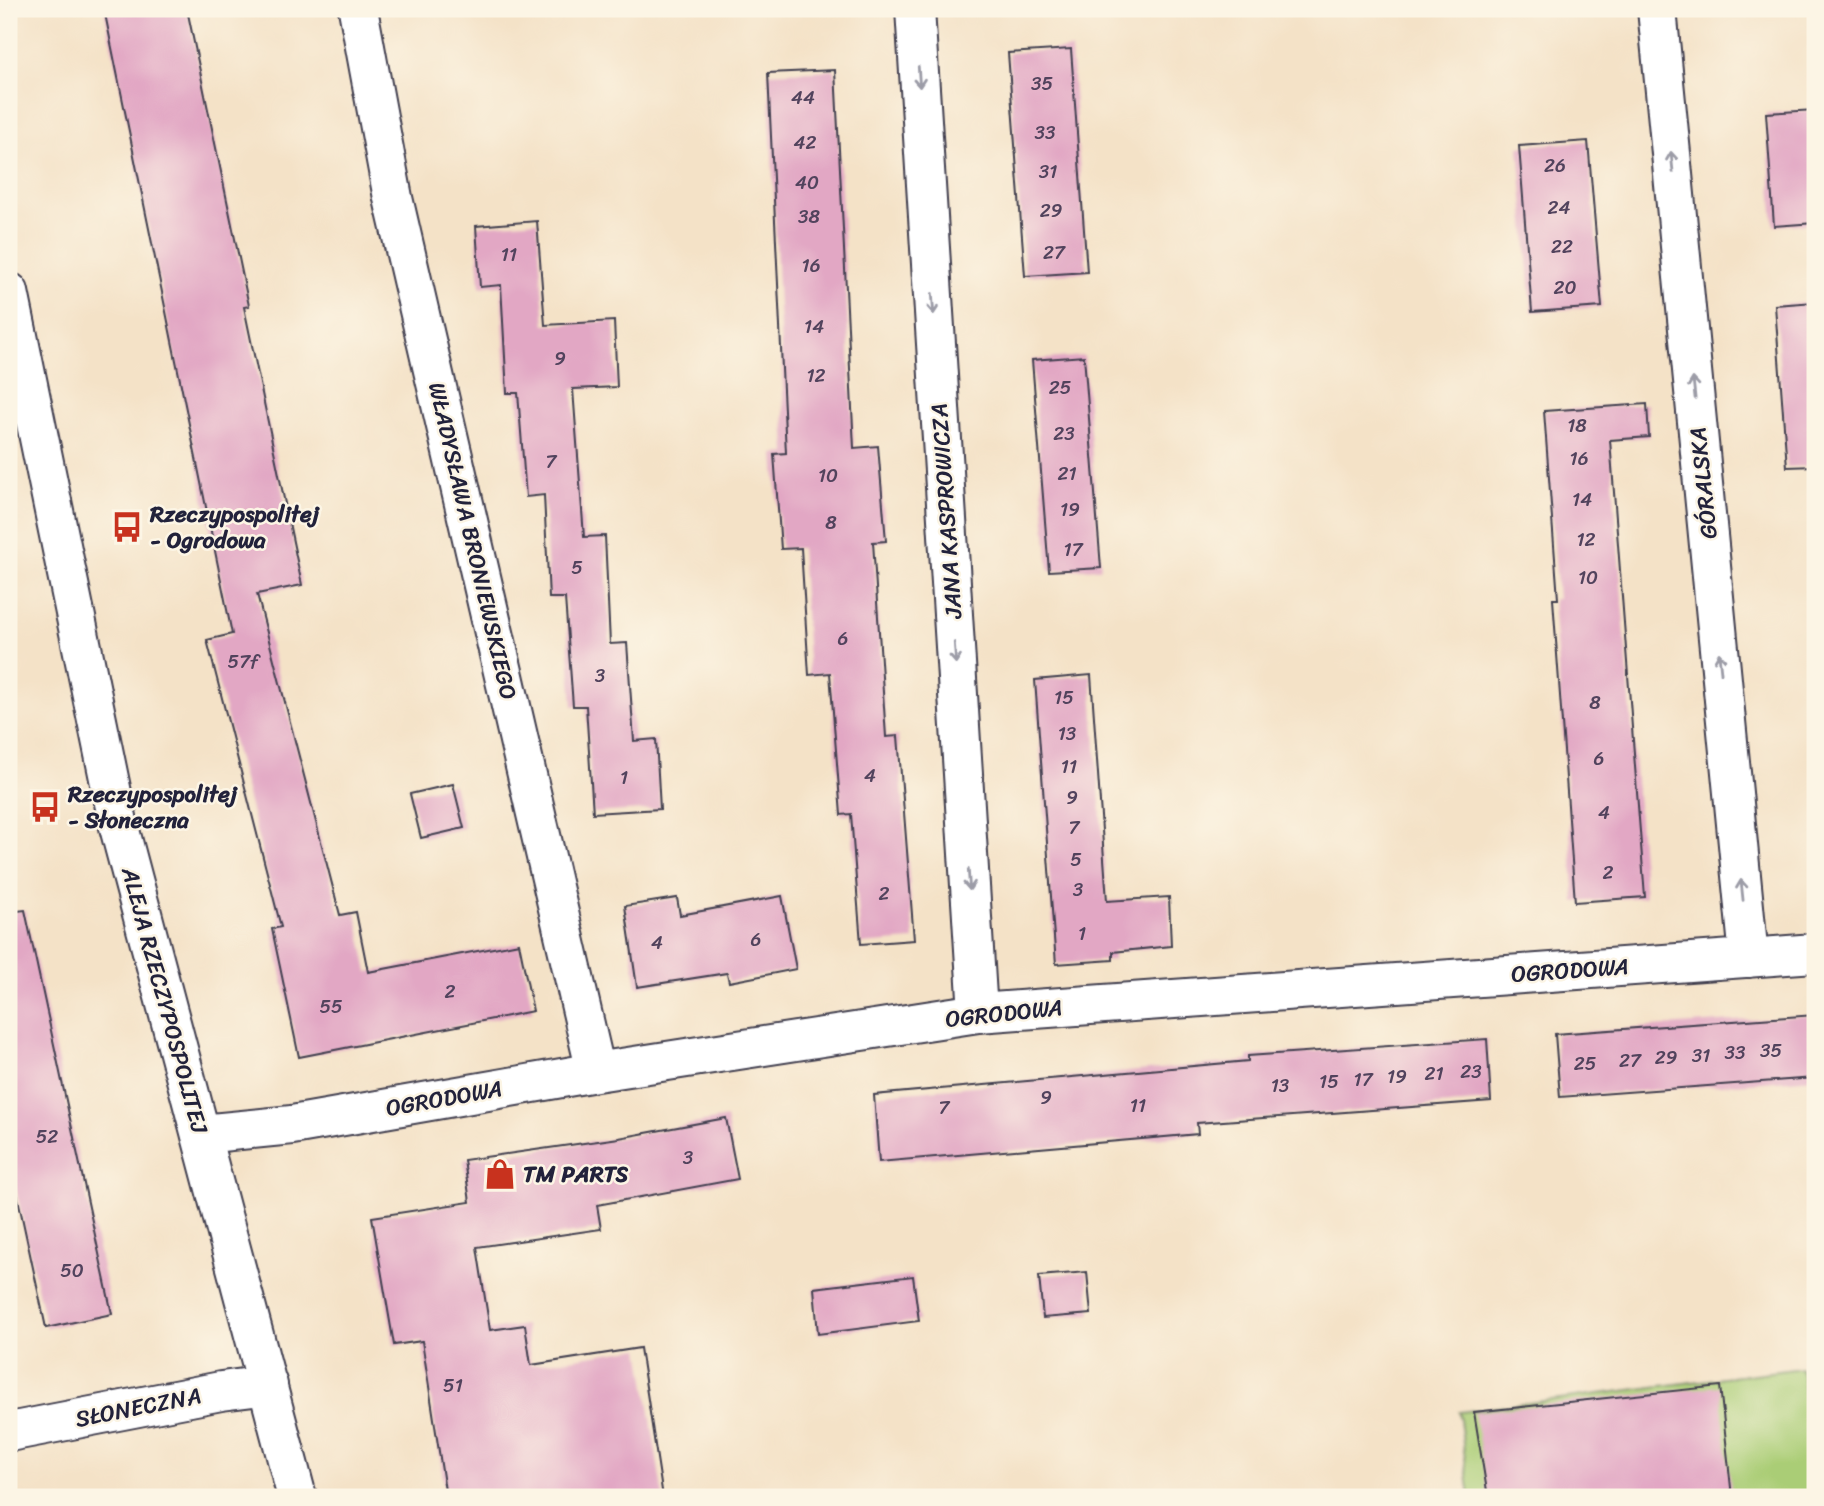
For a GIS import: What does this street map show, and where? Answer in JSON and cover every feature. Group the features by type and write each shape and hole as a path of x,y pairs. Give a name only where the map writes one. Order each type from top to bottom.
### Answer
{"street":[{"name":"WŁADYSŁAWA BRONIEWSKIEGO","path":"358,9 396,212 596,1072"},
{"name":"JANA KASPROWICZA","path":"915,9 978,1013"},
{"name":"GÓRALSKA","path":"1657,9 1749,958"},
{"name":"ALEJA RZECZYPOSPOLITEJ","path":"9,292 119,827 297,1497"},
{"name":"OGRODOWA","path":"201,1134 292,1125 596,1072 978,1013 1815,953"},
{"name":"SŁONECZNA","path":"9,1432 221,1391 268,1385"}],"green space":[{"path":"1801,1368 1815,1467 1815,1497 1470,1497 1459,1412"}],"building":[{"path":"104,9 187,9 249,306 244,307 302,585 257,594 340,915 356,912 368,972 519,943 533,1011 299,1057 272,929 281,927 207,640 232,634"},
{"path":"1071,49 1087,272 1025,276 1008,53"},
{"path":"835,70 854,448 878,446 886,541 873,542 886,737 898,736 914,940 861,944 851,814 841,815 830,673 809,675 801,548 781,549 774,454 786,453 768,73"},
{"path":"1815,110 1815,223 1774,226 1766,113"},
{"path":"1588,141 1602,307 1532,312 1519,146"},
{"path":"537,221 545,325 614,321 617,387 573,389 584,537 605,536 610,644 627,643 634,741 656,739 660,809 593,813 586,706 573,706 565,598 549,598 544,495 526,497 518,393 507,393 501,285 480,287 476,226"},
{"path":"1815,302 1815,466 1787,467 1775,305"},
{"path":"1084,356 1101,568 1049,571 1032,360"},
{"path":"1647,404 1649,437 1610,440 1645,897 1575,902 1553,599 1558,599 1544,411"},
{"path":"1091,675 1107,901 1169,897 1171,946 1113,952 1113,960 1056,964 1035,680"},
{"path":"453,784 464,828 421,838 410,794"},
{"path":"782,896 796,969 729,982 727,973 637,987 625,906 677,898 680,915"},
{"path":"25,910 112,1314 46,1328 9,1157 9,912"},
{"path":"1815,1015 1815,1078 1560,1097 1555,1034"},
{"path":"1487,1039 1491,1101 1197,1123 1198,1134 879,1162 874,1095 1248,1061 1248,1056"},
{"path":"726,1118 738,1179 597,1205 601,1229 477,1247 490,1330 525,1325 531,1365 640,1348 663,1497 446,1497 422,1341 394,1345 372,1217 470,1202 464,1160 619,1138"},
{"path":"1087,1272 1091,1314 1043,1318 1039,1276"},
{"path":"913,1276 919,1321 818,1334 814,1288"},
{"path":"1720,1386 1732,1497 1488,1497 1474,1412"}],"place":[{"name":"Rzeczypospolitej - Ogrodowa","path":"127,527"},
{"name":"Rzeczypospolitej - Słoneczna","path":"45,807"},
{"name":"TM PARTS","path":"500,1174"}]}
